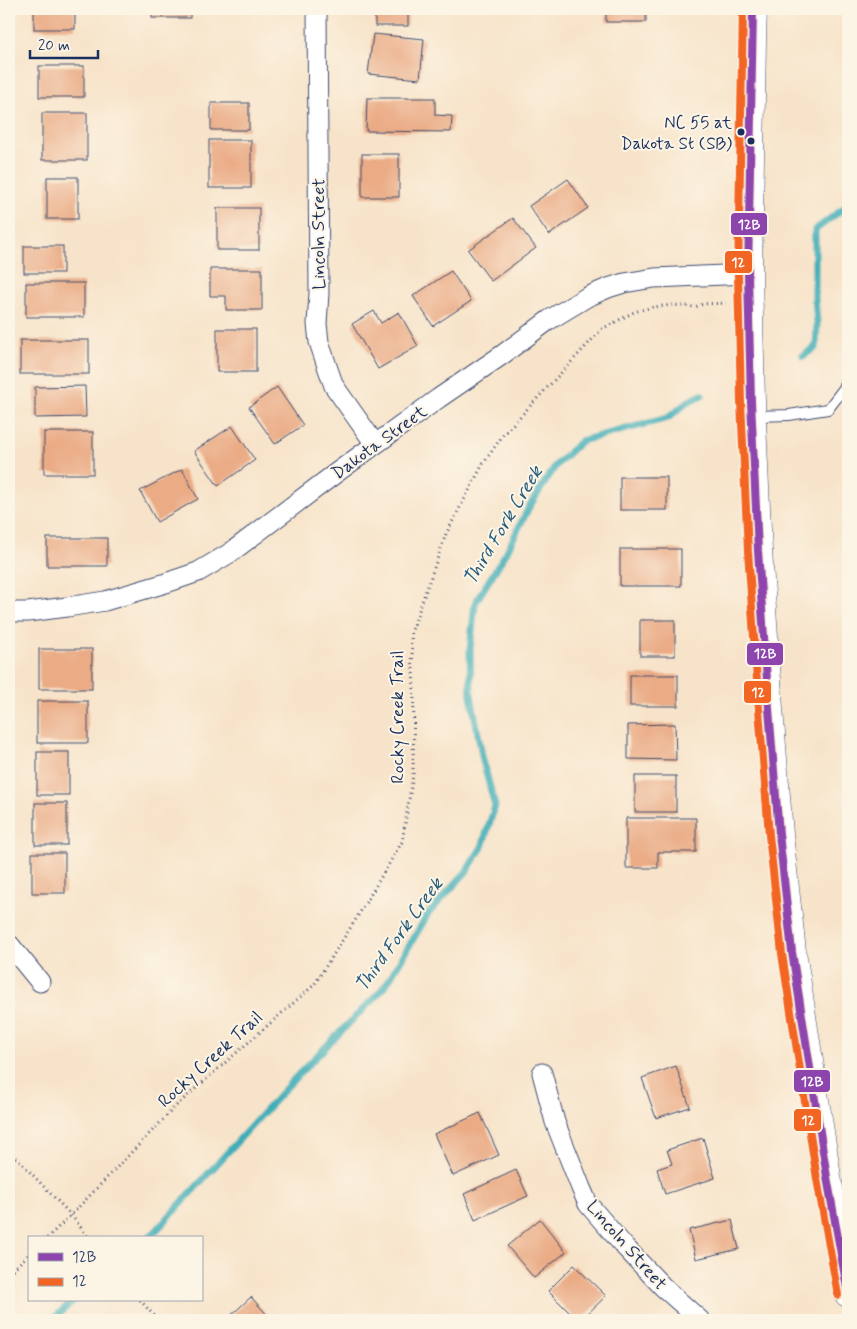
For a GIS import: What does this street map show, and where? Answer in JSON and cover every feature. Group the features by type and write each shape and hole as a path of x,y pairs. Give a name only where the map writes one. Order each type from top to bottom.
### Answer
{"main road":[{"path":"753,9 748,274 758,551 768,699 779,834 791,942 825,1167 848,1293"}],"street":[{"name":"Lincoln Street","path":"317,9 319,293 317,324 320,342 334,386 376,444"},
{"name":"Dakota Street","path":"9,612 28,612 105,600 166,584 198,572 230,553 376,444 549,320 587,297 616,286 654,278 748,274"},
{"path":"9,944 40,982"},
{"name":"Lincoln Street","path":"542,1073 555,1122 588,1204 664,1288 700,1320"}],"lane":[{"path":"752,416 789,415 828,409 845,387 848,359"}],"path":[{"name":"Rocky Creek Trail","path":"48,1236 71,1215 178,1104 314,985 402,842 413,775 414,690 411,633 446,534 483,464 502,435 602,329 626,316 653,307 673,305 695,307 709,303 749,302"},
{"path":"9,1150 71,1215 87,1236"},
{"path":"9,1273 28,1255"},
{"path":"142,1302 158,1320"}],"building":[{"path":"34,9 75,9 75,29 34,29"},
{"path":"152,9 190,9 190,18 152,18"},
{"path":"375,9 408,9 408,26 375,26"},
{"path":"606,9 646,9 646,22 606,22"},
{"path":"373,34 424,39 420,79 368,74"},
{"path":"39,66 84,66 84,97 39,97"},
{"path":"367,98 435,98 435,115 452,116 451,132 366,131"},
{"path":"211,103 249,103 249,130 211,130"},
{"path":"42,113 87,113 87,160 42,160"},
{"path":"209,140 251,140 251,188 209,188"},
{"path":"362,154 399,154 399,197 362,197"},
{"path":"47,177 78,177 78,219 47,219"},
{"path":"568,179 588,208 549,235 529,206"},
{"path":"217,208 259,208 259,250 217,250"},
{"path":"513,218 536,248 491,281 468,250"},
{"path":"24,246 63,246 63,273 24,273"},
{"path":"210,269 262,269 262,310 226,310 226,296 210,296"},
{"path":"451,271 471,301 433,326 413,296"},
{"path":"26,283 84,283 84,317 26,317"},
{"path":"374,311 381,323 399,312 418,346 378,369 352,324"},
{"path":"217,329 256,329 256,372 217,372"},
{"path":"20,340 89,340 89,374 20,374"},
{"path":"85,386 86,417 35,418 35,387"},
{"path":"277,387 303,425 275,444 249,407"},
{"path":"232,426 255,460 218,486 194,451"},
{"path":"44,432 93,432 93,474 44,474"},
{"path":"182,469 198,499 157,522 140,491"},
{"path":"620,477 667,477 667,510 620,510"},
{"path":"47,538 107,538 107,566 47,566"},
{"path":"620,549 681,549 681,586 620,586"},
{"path":"640,620 675,620 675,656 640,656"},
{"path":"39,649 92,649 92,689 39,689"},
{"path":"630,675 678,675 678,706 630,706"},
{"path":"37,701 88,701 88,743 37,743"},
{"path":"675,724 676,760 628,759 628,725"},
{"path":"37,752 69,752 69,795 37,795"},
{"path":"635,776 676,776 676,812 635,812"},
{"path":"35,803 67,803 67,845 35,845"},
{"path":"626,818 696,818 696,852 658,852 658,868 626,868"},
{"path":"32,853 65,853 65,893 32,893"},
{"path":"676,1066 690,1107 656,1118 642,1078"},
{"path":"480,1113 499,1155 453,1176 434,1134"},
{"path":"703,1138 715,1178 665,1194 657,1169 672,1164 667,1150"},
{"path":"516,1170 528,1196 475,1220 464,1194"},
{"path":"540,1219 566,1252 534,1278 507,1246"},
{"path":"732,1220 739,1249 696,1259 689,1230"},
{"path":"574,1265 606,1296 581,1320 577,1320 548,1291"},
{"path":"251,1297 272,1320 230,1320 228,1318"}],"waterway":[{"name":"Third Fork Creek","path":"803,356 816,347 815,230 848,205"},
{"name":"Third Fork Creek","path":"150,1236 296,1077 384,988 428,914 466,872 482,847 495,806 483,761 471,695 470,650 475,603 506,553 529,507 556,465 581,441 668,418 689,401 702,395"},
{"name":"Third Fork Creek","path":"52,1320 72,1302"}],"transit line":[{"name":"12","path":"743,9 738,274 741,402 748,551 759,710 769,835 782,954 817,1179 838,1295"},
{"name":"12B","path":"753,9 748,274 751,402 758,551 769,709 779,834 792,952 827,1177 848,1293"}],"place":[{"name":"NC 55 at Dakota St (SB)","path":"741,132"}]}
